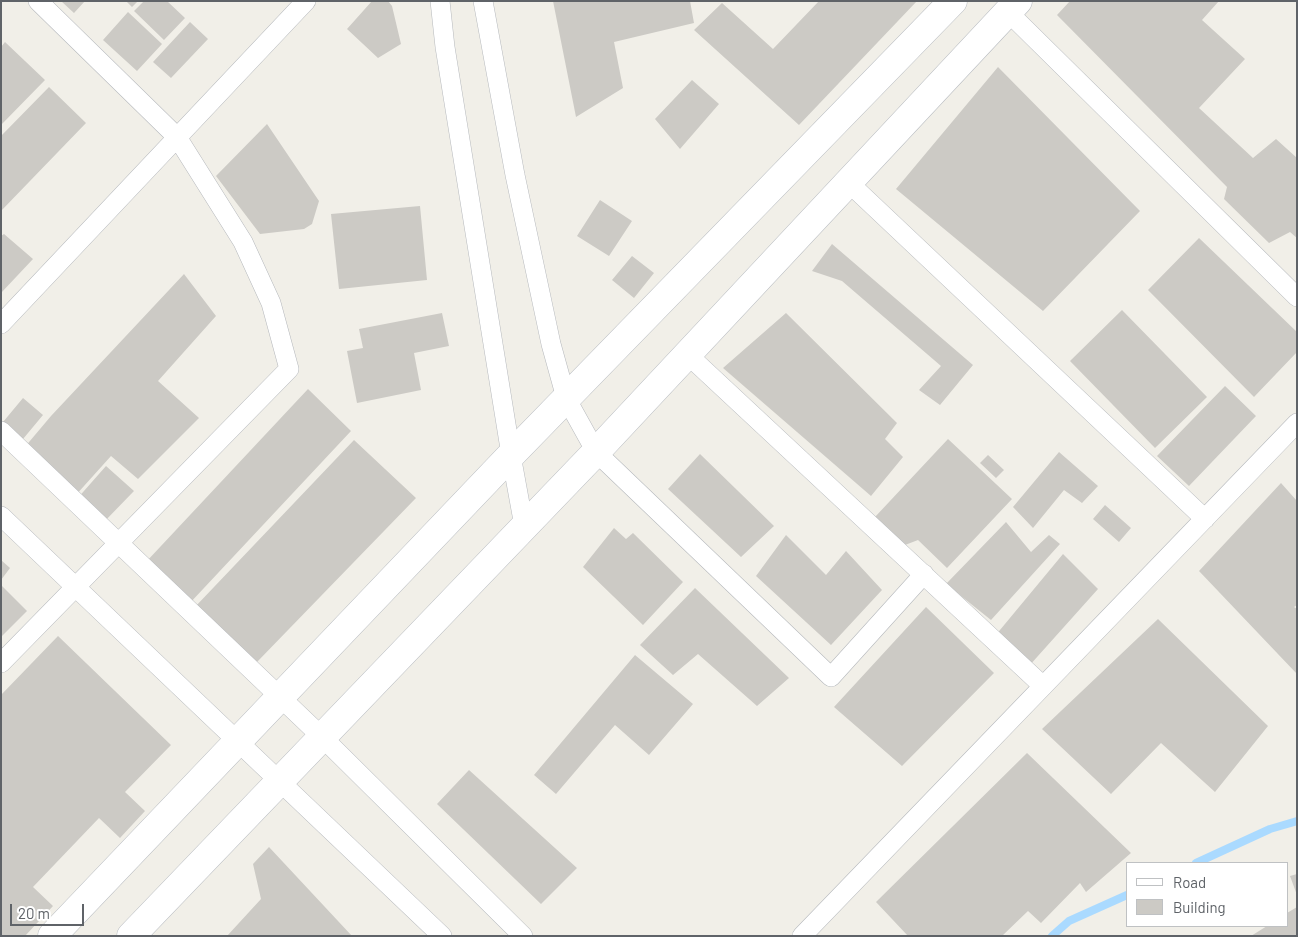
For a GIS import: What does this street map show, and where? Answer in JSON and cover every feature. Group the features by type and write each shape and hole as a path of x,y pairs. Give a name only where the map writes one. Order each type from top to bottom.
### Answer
{"main road":[{"path":"52,936 566,398 953,1"},
{"path":"131,936 596,452 1013,6"}],"street":[{"path":"1,663 289,369 271,303 243,242 177,137 38,1"},
{"path":"1,324 306,1"},
{"path":"440,1 447,57 524,526"},
{"path":"483,1 515,175 550,344 566,398 596,452 831,677 924,574"},
{"path":"1013,6 1297,297"},
{"path":"848,182 1205,519"},
{"path":"687,354 1043,686"},
{"path":"802,936 1297,423"},
{"path":"1,431 117,544 322,737 523,936"},
{"path":"1,516 442,936"}],"building":[{"path":"61,1 85,1 74,13"},
{"path":"126,1 138,1 132,7"},
{"path":"144,1 167,1 185,18 164,40 134,11"},
{"path":"372,1 388,1 392,6 401,44 378,58 347,29"},
{"path":"553,1 690,1 694,23 614,42 623,88 576,117"},
{"path":"819,1 917,1 799,125 694,30 722,3 773,49"},
{"path":"1070,1 1219,1 1202,20 1245,59 1199,108 1253,158 1276,139 1297,158 1297,238 1290,232 1269,243 1224,199 1227,187 1057,15"},
{"path":"128,12 162,44 137,71 103,40"},
{"path":"190,22 208,39 171,78 153,62"},
{"path":"5,42 45,80 1,125 1,47"},
{"path":"998,67 1140,211 1043,311 896,189"},
{"path":"692,80 719,104 680,149 655,119"},
{"path":"49,87 86,123 1,211 1,136"},
{"path":"267,124 319,201 312,224 304,229 260,234 216,176"},
{"path":"600,200 632,221 609,256 577,236"},
{"path":"420,206 427,280 339,289 331,214"},
{"path":"4,234 33,259 1,293 1,236"},
{"path":"1199,238 1297,332 1297,352 1254,397 1148,290"},
{"path":"832,244 973,365 940,405 919,390 941,366 842,281 812,271"},
{"path":"632,256 654,273 634,298 612,280"},
{"path":"184,274 216,316 158,381 199,418 138,479 111,456 75,496 24,448 51,416"},
{"path":"1122,310 1207,397 1155,448 1070,361"},
{"path":"442,313 449,346 414,353 421,390 357,403 347,351 363,348 359,329"},
{"path":"786,313 897,423 885,439 903,457 871,496 723,368"},
{"path":"1225,386 1256,416 1189,486 1157,456"},
{"path":"308,389 351,431 189,604 146,562"},
{"path":"23,398 43,415 23,439 3,422"},
{"path":"948,439 1012,499 947,568 918,540 905,545 875,517"},
{"path":"354,440 416,498 257,662 194,608"},
{"path":"1059,452 1098,486 1082,503 1064,490 1033,528 1013,507"},
{"path":"700,454 774,526 741,557 668,489"},
{"path":"988,455 1004,470 996,478 980,463"},
{"path":"106,466 134,491 102,524 76,500"},
{"path":"1281,483 1297,501 1297,605 1294,607 1297,609 1297,674 1199,571"},
{"path":"1105,505 1131,528 1119,542 1093,519"},
{"path":"1006,522 1031,552 1049,535 1060,544 991,620 946,584"},
{"path":"614,528 626,539 633,533 683,582 643,625 583,567"},
{"path":"786,535 826,575 846,551 882,590 831,645 756,576"},
{"path":"1063,554 1098,589 1029,666 995,636"},
{"path":"1,560 10,568 1,580"},
{"path":"1,585 27,611 1,637"},
{"path":"695,588 789,678 757,706 698,654 673,675 640,645"},
{"path":"926,607 994,673 902,766 834,707"},
{"path":"1158,619 1268,726 1215,792 1161,743 1111,794 1042,729"},
{"path":"58,636 171,745 125,792 145,811 120,838 99,818 33,887 53,906 25,936 1,936 1,695"},
{"path":"635,655 693,704 649,755 615,725 556,794 534,775"},
{"path":"1027,753 1131,853 1086,892 1080,883 1041,923 1028,911 1002,936 908,936 876,902"},
{"path":"469,770 577,868 541,904 437,804"},
{"path":"269,847 352,936 227,936 261,899 253,864"},
{"path":"1297,874 1297,895 1290,876"},
{"path":"1297,907 1297,936 1251,936 1265,927 1288,927 1288,912"}],"waterway":[{"path":"1198,862 1270,829 1297,821"},
{"path":"1052,936 1069,921 1126,895"}]}
